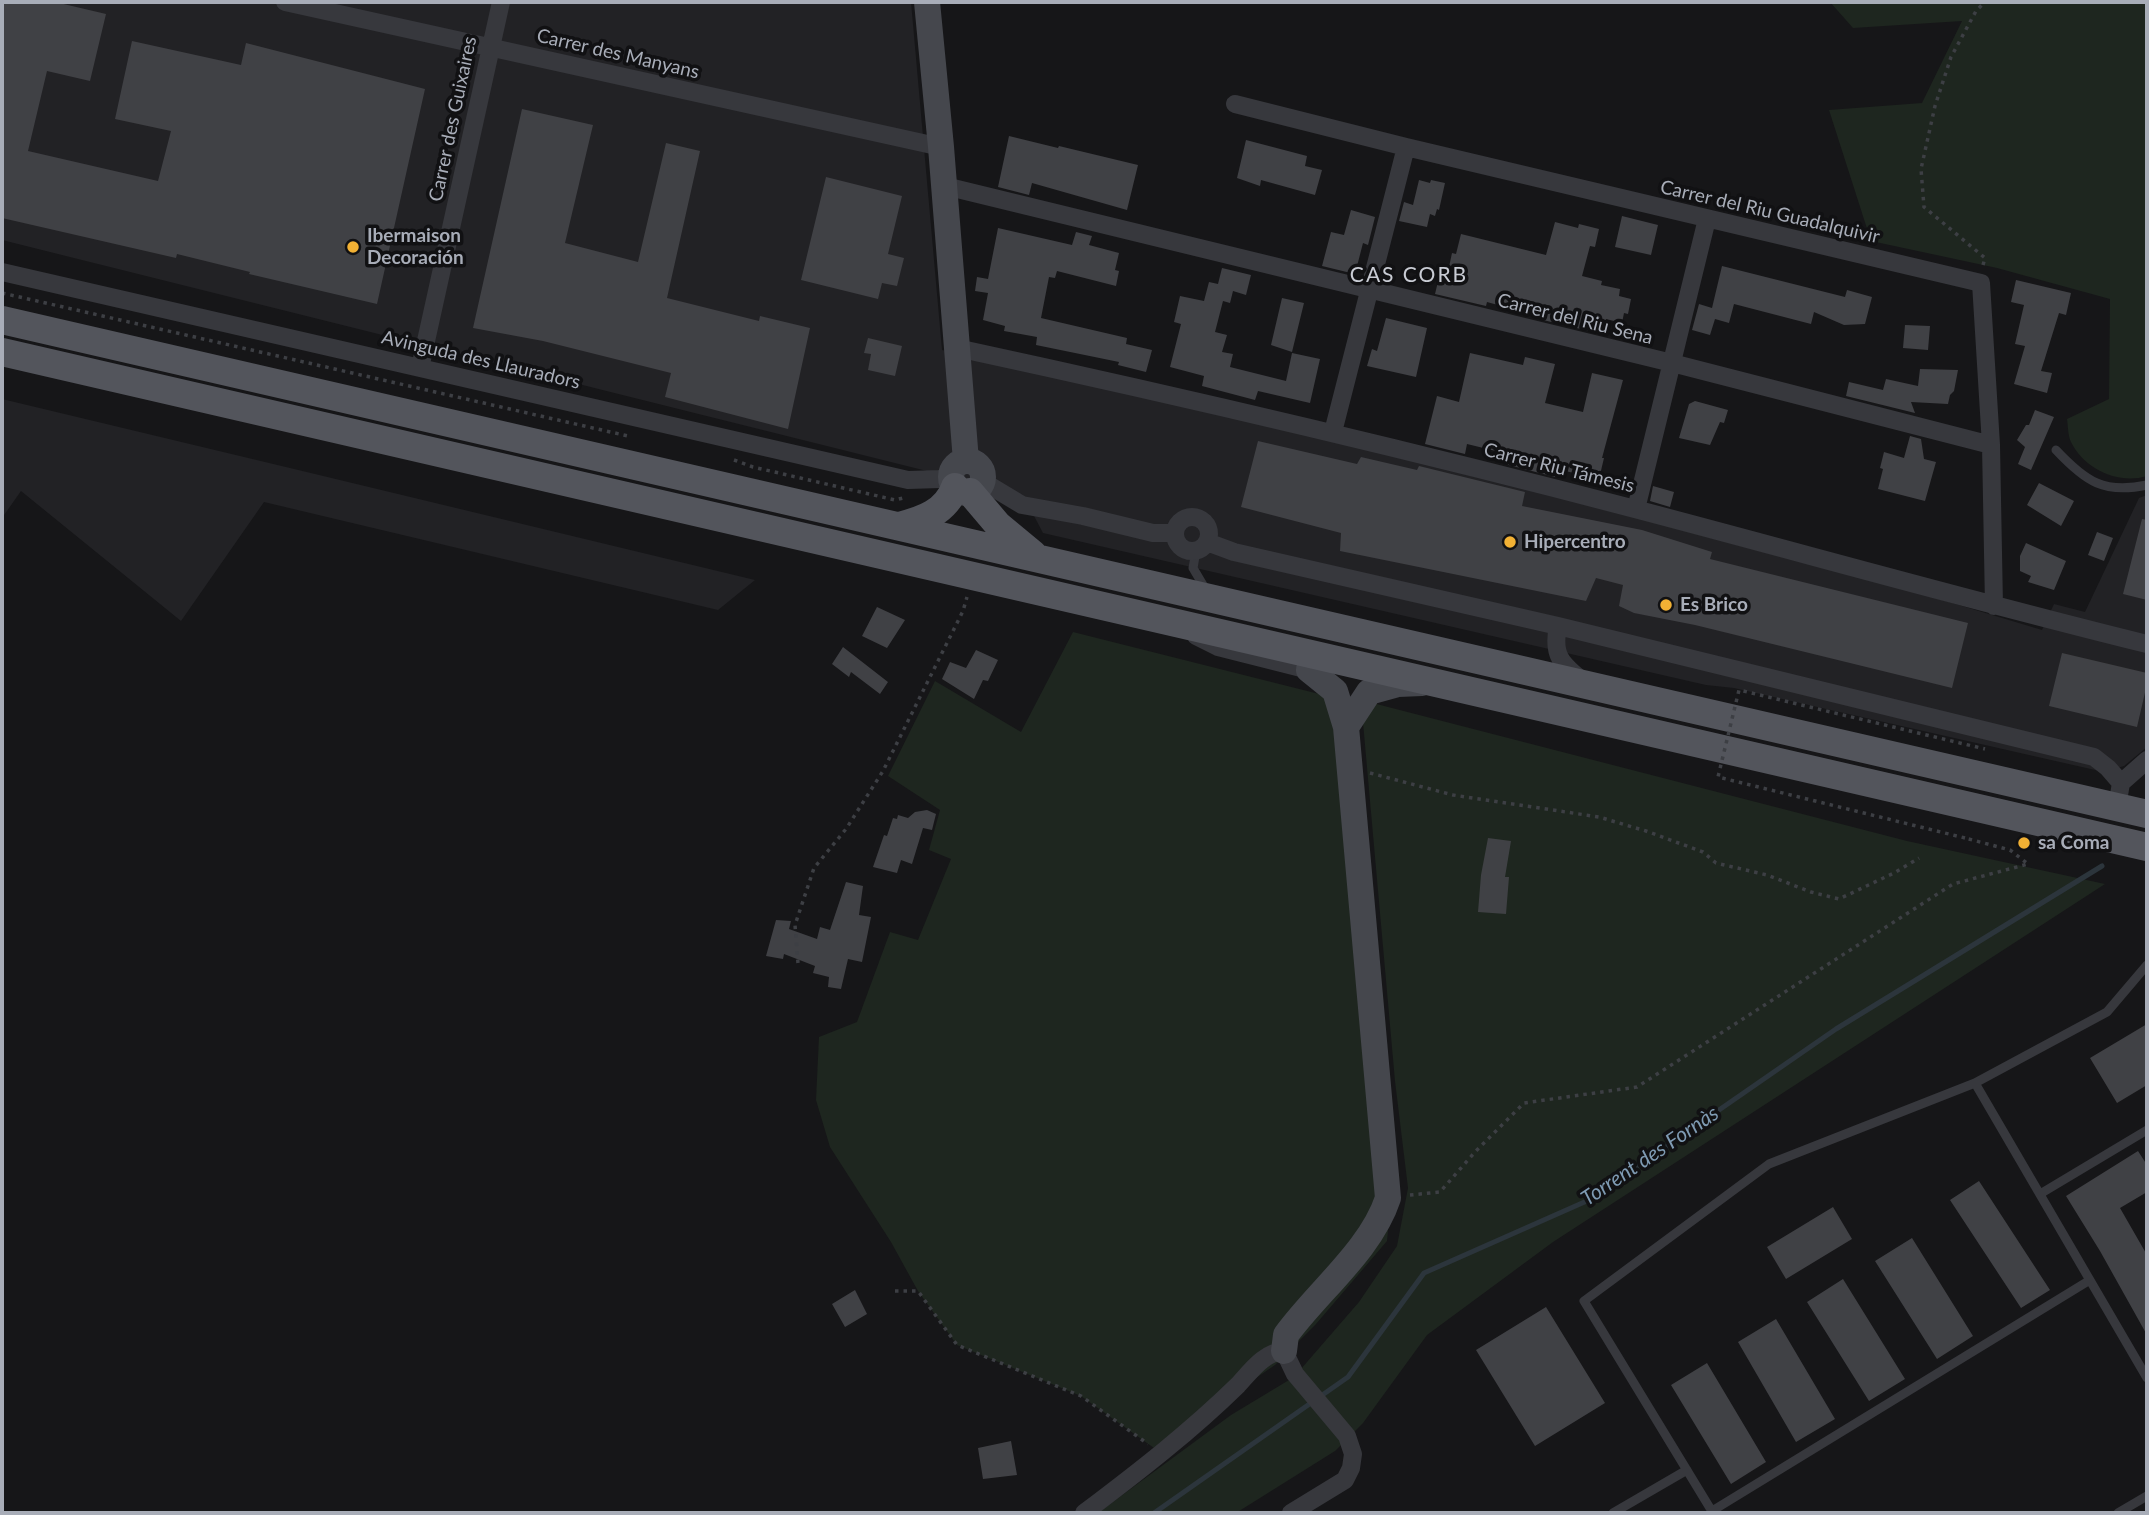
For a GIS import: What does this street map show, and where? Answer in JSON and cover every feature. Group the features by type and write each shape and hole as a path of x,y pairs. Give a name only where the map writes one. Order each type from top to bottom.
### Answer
{"main road":[{"path":"2,320 1589,686 2119,795 2147,814"},
{"path":"2,352 1431,682 2140,850"},
{"path":"899,526 918,521 942,508 965,479 1003,530 1041,559"}],"street":[{"name":"Carrer des Manyans","path":"285,2 942,147"},
{"name":"Carrer des Guixaires","path":"420,368 501,2"},
{"path":"926,2 942,147 965,479 1022,505 1153,533 1175,533"},
{"name":"Carrer del Riu Guadalquivir","path":"1235,104 1981,283"},
{"path":"1333,432 1406,147"},
{"name":"Carrer del Riu Sena","path":"945,186 1672,363 1991,445"},
{"path":"1636,509 1707,219"},
{"name":"Avinguda des Llauradors","path":"2,272 908,480 965,479"},
{"path":"1981,283 1991,445 1994,606"},
{"name":"Carrer Riu Támesis","path":"957,348 1333,432 2147,644"},
{"path":"1201,546 1208,530 1198,518 1186,517 1181,520 1175,533 1180,546 1190,551 1201,546 1234,552 1558,626 2094,757 2108,768 2119,795 2147,760"},
{"path":"1161,620 1218,647 1309,670 1335,691 1346,727 1388,1198 1382,1215 1369,1236 1286,1335 1289,1362 1352,1445 1351,1468 1345,1480 1291,1513"},
{"path":"1558,626 1556,653 1573,673 1589,686"},
{"path":"1346,727 1369,692 1398,684 1431,682"},
{"path":"1084,1513 1161,1455 1220,1403 1267,1355 1289,1362"}],"lane":[{"path":"2056,450 2070,466 2095,484 2123,490 2147,485"},
{"path":"1201,546 1193,569 1214,600"},
{"path":"2090,1280 1712,1512 1584,1301 1769,1164 1975,1083 2107,1012 2147,965"},
{"path":"1975,1083 2147,1378"},
{"path":"2040,1194 2147,1130"},
{"path":"1614,1513 1687,1470"},
{"path":"2118,1513 2147,1496"}],"path":[{"path":"1981,283 1985,258 1924,207 1920,169 1935,106 1951,57 1976,11 1985,2"},
{"path":"2,293 611,434 636,437"},
{"path":"729,458 753,467 895,500 902,498 908,480"},
{"path":"798,963 795,925 814,868 846,829 883,771 963,611 972,576"},
{"path":"1388,1198 1440,1192 1524,1103 1637,1087 1953,884 2028,864 2010,850 1718,777 1739,690 1985,749"},
{"path":"1348,767 1453,794 1599,817 1703,852 1716,863 1767,875 1811,892 1839,899 1919,858"},
{"path":"895,1291 918,1291 957,1345 1081,1396 1161,1455"}],"shaded area":[{"path":"2,2 911,2 942,350 1443,466 1939,599 2042,630 2054,604 2085,612 2139,498 2147,495 2147,747 2124,766 2104,772 1734,688 1706,685 1043,533 1023,495 2,240"},
{"path":"1830,2 2147,2 2147,476 2125,478 2093,467 2077,452 2069,437 2067,419 2109,399 2110,299 1997,268 1871,241 1829,110 1922,103 1962,21 1853,28"},
{"path":"2,399 755,580 718,610 264,502 181,621 21,491 2,518"},
{"path":"1073,632 1335,698 1391,1199 1387,1241 1316,1324 1275,1365 1154,1448 1081,1396 957,1345 918,1291 891,1242 830,1147 816,1100 819,1037 857,1022 890,932 918,940 951,859 929,850 940,810 888,776 935,681 1021,732"},
{"path":"1361,700 1907,841 2105,884 1553,1242 1427,1335 1363,1423 1335,1451 1236,1513 1098,1513 1231,1415 1294,1377 1359,1302 1397,1246 1408,1188 1395,1081"}],"building":[{"path":"2,2 55,2 106,14 90,81 47,71 28,151 158,181 171,131 115,119 132,41 241,65 246,43 425,89 377,304 177,254 176,258 2,218"},
{"path":"522,109 593,125 565,243 638,262 666,143 700,151 667,298 759,321 760,316 810,328 788,429 665,397 671,373 543,341 473,328"},
{"path":"1009,136 1138,165 1127,210 1032,183 1029,195 998,187"},
{"path":"1246,140 1307,156 1305,166 1322,170 1315,195 1261,180 1260,186 1237,178"},
{"path":"826,177 902,196 888,254 904,258 897,286 882,283 878,299 801,280"},
{"path":"1419,180 1445,183 1439,210 1437,209 1435,216 1430,214 1427,227 1399,221 1404,202 1413,205"},
{"path":"1351,210 1375,217 1368,245 1363,243 1355,274 1322,266 1331,232 1344,235"},
{"path":"1622,216 1658,225 1651,255 1615,247"},
{"path":"1555,222 1578,228 1579,224 1599,229 1595,247 1590,246 1582,276 1602,281 1601,285 1620,289 1619,296 1631,299 1628,314 1624,313 1622,323 1606,319 1602,334 1543,320 1544,313 1506,304 1505,307 1487,302 1486,306 1435,294 1442,265 1449,267 1452,253 1456,254 1461,234 1546,255"},
{"path":"998,228 1072,245 1076,232 1092,236 1089,245 1119,253 1115,270 1119,271 1116,286 1057,271 1055,278 1049,277 1041,318 1127,338 1126,344 1152,350 1146,372 1118,365 1119,362 1036,345 1037,337 1004,331 1005,326 983,320 988,293 975,291 977,277 988,279"},
{"path":"1722,266 1845,297 1847,290 1872,297 1865,324 1844,325 1814,312 1811,324 1734,304 1729,323 1715,319 1710,335 1692,330 1699,304 1712,308"},
{"path":"1222,268 1251,275 1246,295 1233,291 1230,303 1223,301 1215,332 1227,335 1222,352 1233,354 1230,367 1286,381 1292,353 1320,359 1310,403 1258,391 1255,400 1202,386 1204,376 1170,367 1181,324 1174,322 1180,296 1204,301 1209,282 1218,284"},
{"path":"2016,280 2071,293 2066,315 2059,313 2041,371 2052,373 2047,393 2014,384 2025,346 2015,344 2024,305 2011,302"},
{"path":"1282,298 1304,303 1292,352 1271,345"},
{"path":"1386,318 1427,328 1416,377 1367,366 1372,349 1377,351"},
{"path":"1905,325 1930,326 1928,350 1903,348"},
{"path":"868,338 902,346 895,376 868,370 871,354 864,353"},
{"path":"1470,353 1523,365 1525,357 1555,364 1545,403 1583,412 1592,373 1623,380 1599,479 1557,469 1555,477 1501,463 1504,453 1467,444 1465,454 1425,444 1437,396 1459,402"},
{"path":"1920,369 1958,370 1948,404 1911,402 1915,413 1846,396 1849,382 1883,390 1886,379 1918,386"},
{"path":"1695,401 1728,410 1724,423 1720,422 1710,445 1679,438 1689,404"},
{"path":"2035,410 2054,417 2031,470 2018,464 2025,447 2017,440 2026,425 2029,425"},
{"path":"1910,436 1921,439 1924,459 1936,462 1925,501 1878,489 1884,452 1904,458"},
{"name":"Hipercentro","path":"1258,441 1357,464 1361,457 1417,470 1419,466 1525,492 1522,506 1642,530 1712,552 1710,559 1968,623 1952,688 1695,625 1634,613 1619,606 1623,585 1596,578 1586,601 1340,551 1341,533 1241,507"},
{"path":"2039,483 2074,501 2061,526 2027,505"},
{"path":"1653,486 1674,492 1670,507 1650,501"},
{"path":"2142,519 2147,520 2147,600 2123,594"},
{"path":"2097,532 2113,538 2104,561 2088,555"},
{"path":"2026,543 2066,561 2054,590 2028,582 2031,576 2020,571 2020,556"},
{"path":"877,607 905,620 887,648 862,636"},
{"path":"843,647 888,682 880,694 851,672 849,677 832,664"},
{"path":"976,650 998,660 988,681 983,680 974,699 942,679 950,662 966,668"},
{"path":"2062,653 2147,673 2137,727 2049,706"},
{"path":"927,810 936,814 932,830 923,828 912,864 901,860 897,873 873,867 893,818 897,819 898,815 908,818 915,812"},
{"path":"1488,838 1511,841 1505,877 1509,877 1506,914 1478,912"},
{"path":"846,882 863,886 859,915 871,917 862,962 848,959 841,989 828,987 829,977 813,973 815,966 784,954 783,959 766,956 776,920 791,921 789,929 817,939 820,927 830,930"},
{"path":"2147,1024 2147,1085 2117,1103 2090,1058"},
{"path":"2138,1151 2147,1165 2147,1192 2120,1208 2147,1255 2147,1335 2066,1196"},
{"path":"1979,1181 2050,1290 2021,1308 1950,1200"},
{"path":"1833,1207 1852,1239 1786,1279 1767,1247"},
{"path":"1912,1238 1973,1336 1937,1359 1875,1261"},
{"path":"1843,1279 1905,1379 1869,1401 1807,1302"},
{"path":"855,1290 867,1314 845,1327 832,1304"},
{"path":"1546,1307 1605,1403 1535,1446 1476,1350"},
{"path":"1776,1319 1835,1419 1796,1442 1738,1342"},
{"path":"1707,1363 1766,1462 1731,1484 1671,1385"},
{"path":"1011,1441 1017,1475 983,1479 978,1448"}],"waterway":[{"name":"Torrent des Fornàs","path":"1154,1513 1348,1377 1424,1273 1589,1200 1836,1029 2102,866"}],"place":[{"name":"Ibermaison Decoración","path":"353,247"},
{"name":"Hipercentro","path":"1510,542"},
{"name":"Es Brico","path":"1666,605"},
{"name":"sa Coma","path":"2024,843"}],"district":[{"name":"CAS CORB","path":"1409,275"}]}
